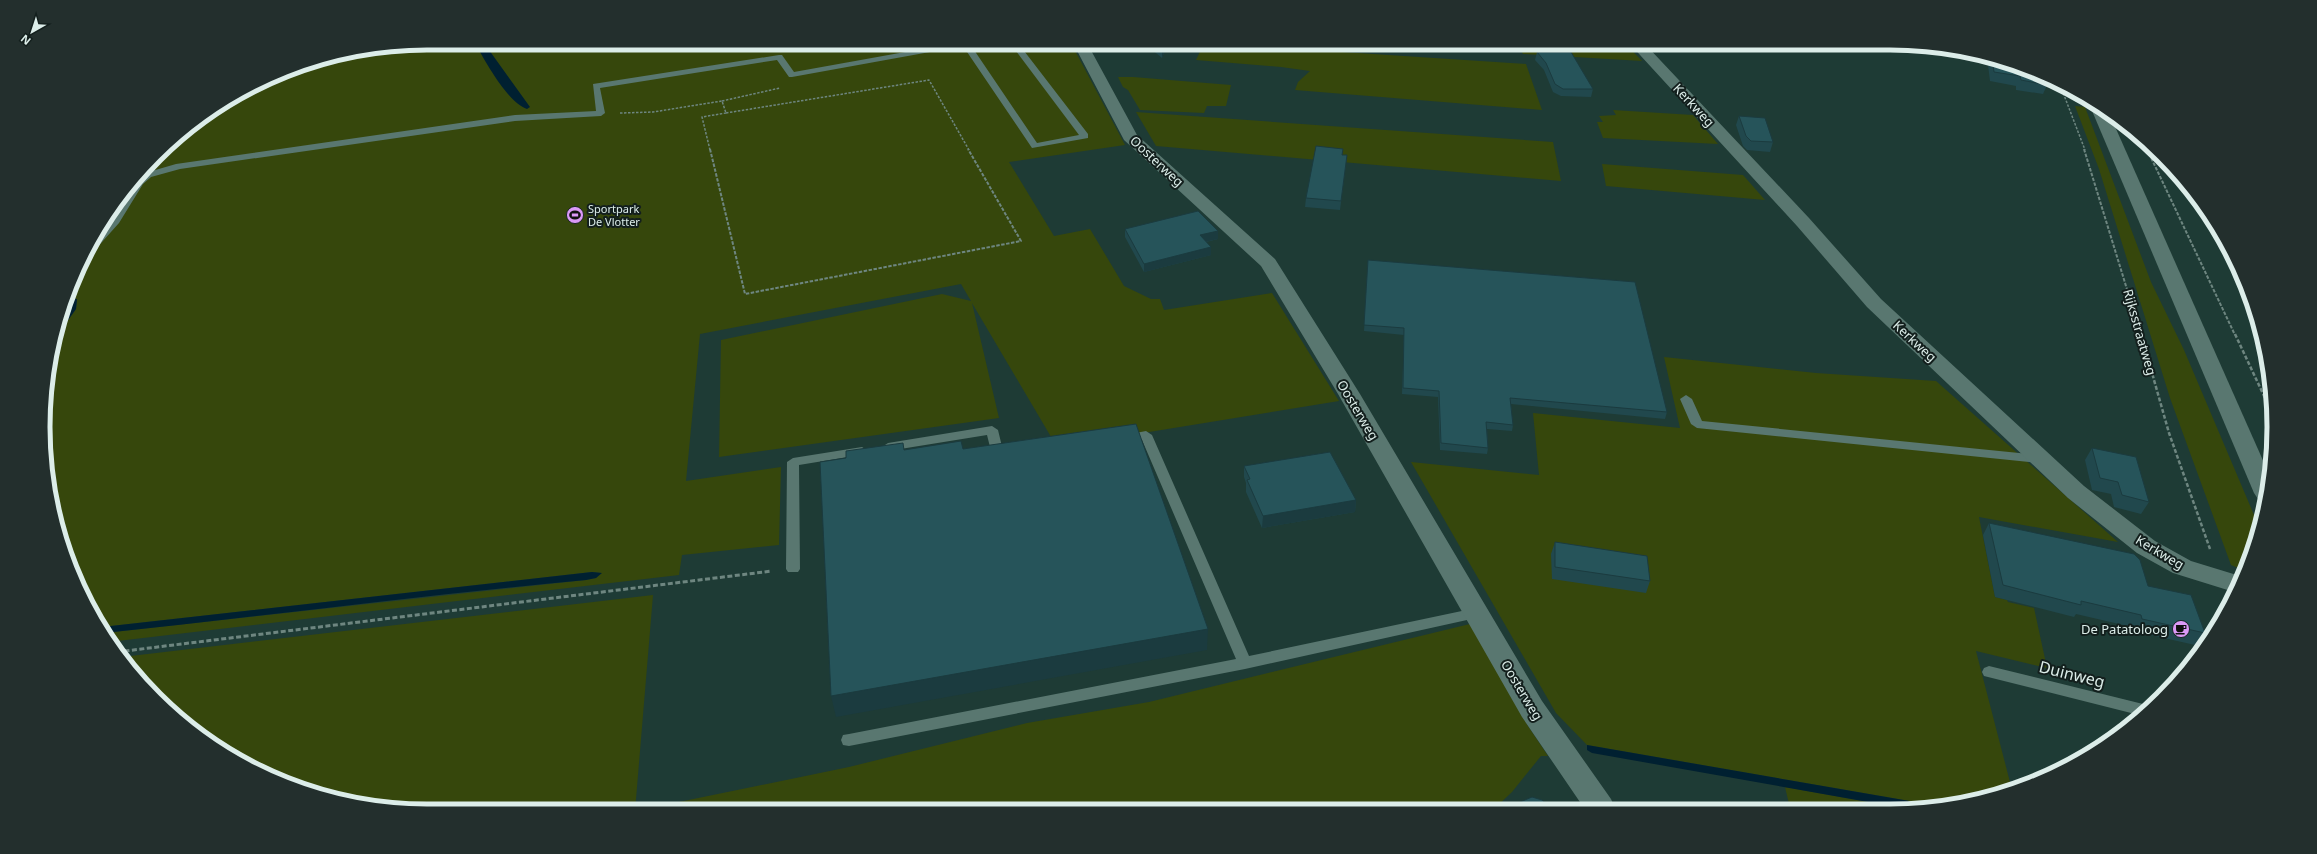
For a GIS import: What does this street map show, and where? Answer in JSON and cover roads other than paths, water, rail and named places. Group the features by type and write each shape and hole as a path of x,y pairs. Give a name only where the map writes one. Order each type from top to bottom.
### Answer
{"street":[{"name":"Oosterweg","path":"1084,50 1130,137 1268,263 1349,394 1532,709 1597,804"},
{"name":"Kerkweg","path":"1643,50 1803,222 1874,303 2076,492 2146,547 2182,567 2230,583"},
{"path":"2102,116 2263,485"}],"lane":[{"path":"142,180 148,175 179,166 515,118 601,113 596,86 779,57 792,75 928,50"},
{"path":"971,50 1035,146 1085,136 1019,50"},
{"path":"103,236 116,221 138,185"},
{"path":"1686,400 1697,424 1929,446 2040,459"},
{"path":"793,569 793,462 992,430 998,459 1014,456"},
{"path":"1115,440 1146,435 1245,663"},
{"path":"849,740 1245,663 1476,613"},
{"name":"Duinweg","path":"1989,672 2140,709"}],"water":[{"path":"479,50 489,50 530,107 527,109 512,99 491,70"},
{"path":"73,298 77,299 76,309 64,326"},
{"path":"592,572 602,573 596,578 586,580 465,592 111,632 108,626"},
{"path":"1587,745 1919,803 1879,804 1592,753 1587,750"}],"place":[{"name":"Sportpark De Vlotter","path":"575,215"},
{"name":"De Patatoloog","path":"2181,629"}]}
